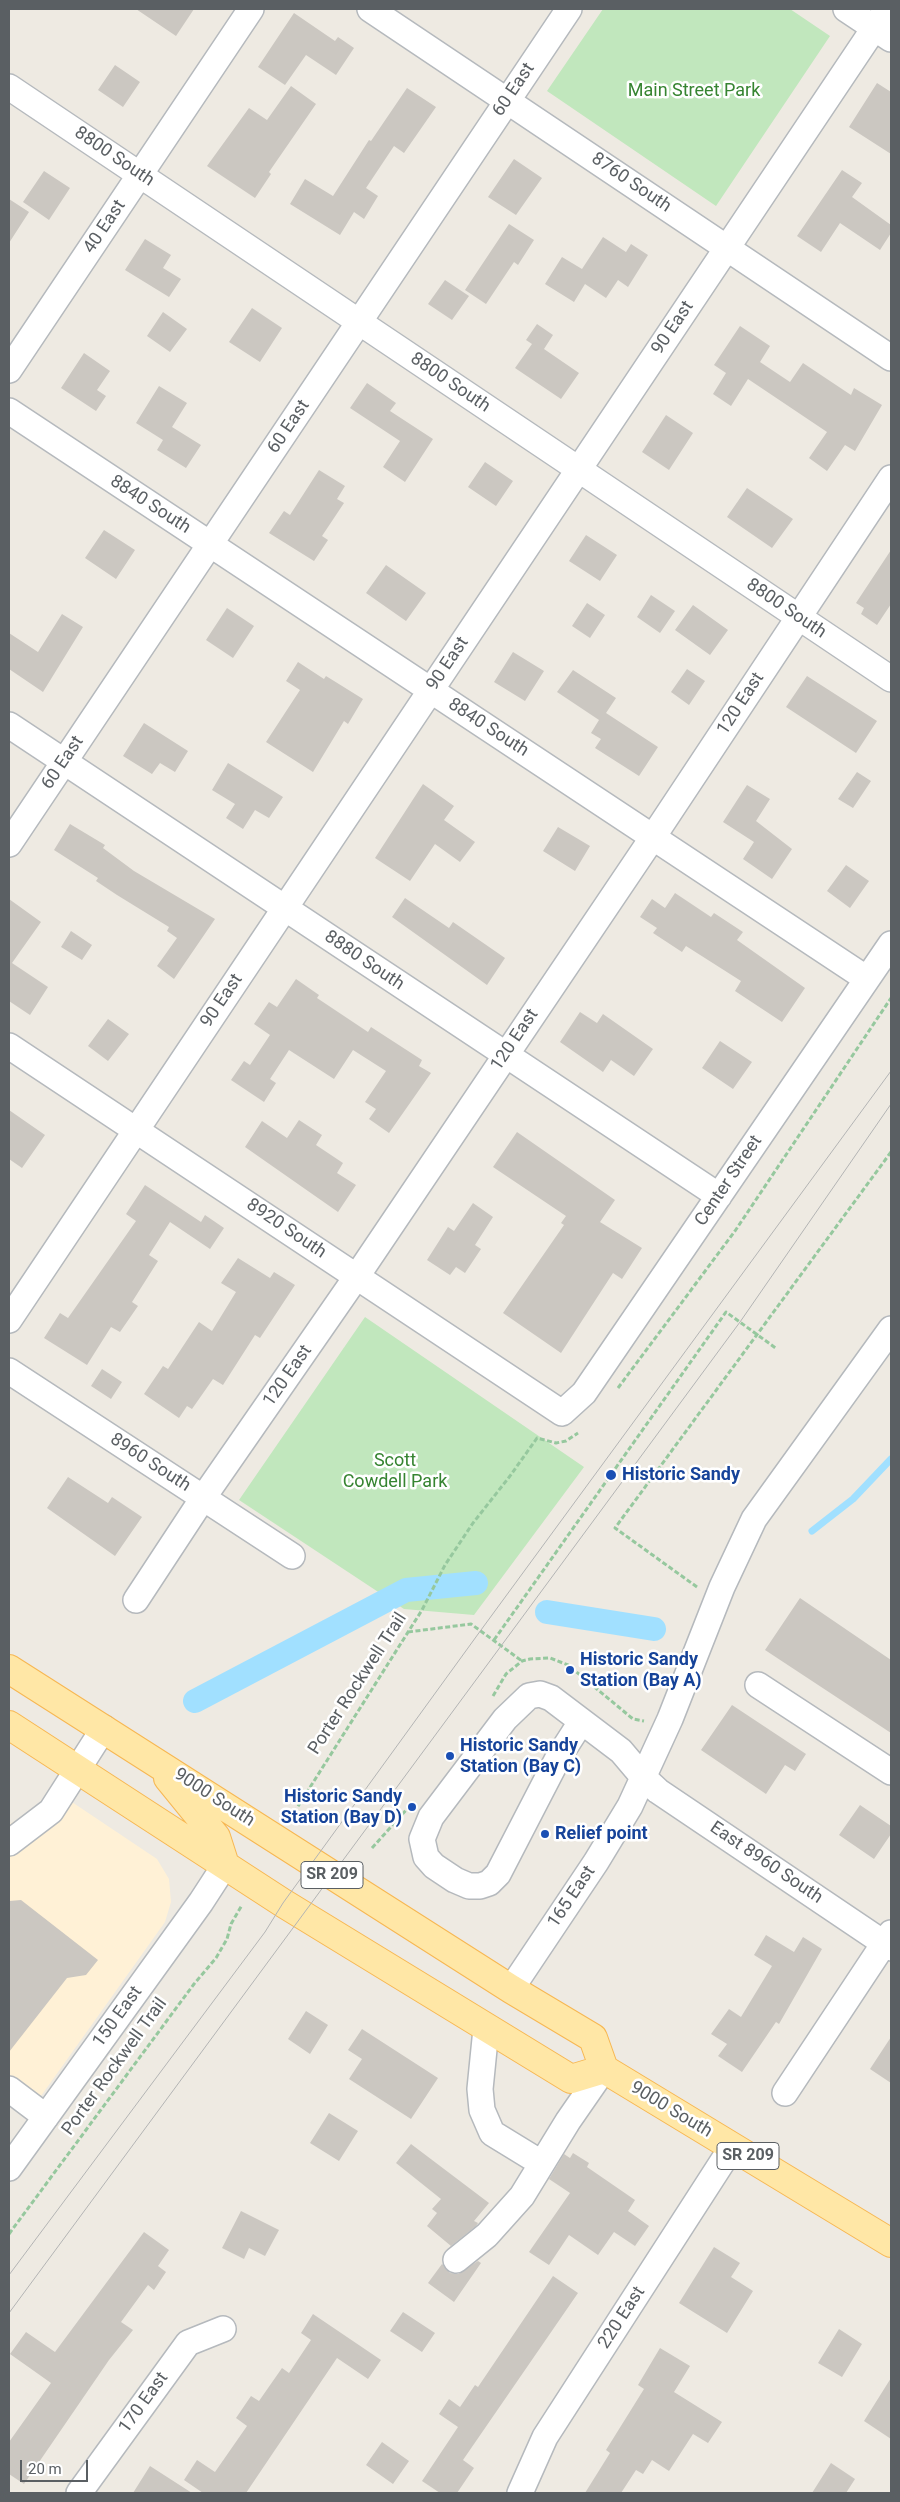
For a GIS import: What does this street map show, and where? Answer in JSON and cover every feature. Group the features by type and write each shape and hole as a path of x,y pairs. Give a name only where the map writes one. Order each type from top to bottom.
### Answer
{"main road":[{"name":"9000 South","path":"9,1669 512,1989 593,2038 604,2069 891,2243"},
{"name":"SR 209","path":"9,1725 225,1865 486,2029 571,2079 604,2069"},
{"path":"153,1759 216,1838 225,1865"}],"street":[{"name":"40 East","path":"9,370 250,9"},
{"name":"8760 South","path":"370,9 891,358"},
{"name":"60 East","path":"9,844 569,9"},
{"path":"846,9 884,25"},
{"name":"90 East","path":"9,1320 727,248 884,25"},
{"name":"8800 South","path":"9,87 891,679"},
{"name":"8840 South","path":"9,411 867,979"},
{"name":"120 East","path":"136,1600 203,1498 357,1276 653,837 891,478"},
{"name":"8880 South","path":"9,725 719,1196"},
{"name":"Center Street","path":"562,1413 584,1393 891,944"},
{"name":"8920 South","path":"9,1046 562,1413"},
{"name":"165 East","path":"512,1989 596,1862 630,1806 670,1719 722,1587 754,1519 891,1329"},
{"name":"8960 South","path":"9,1371 292,1556"},
{"path":"758,1685 891,1772"},
{"name":"East 8960 South","path":"581,1722 558,1758 498,1874 490,1883 480,1886 469,1886 455,1880 434,1866 426,1857 423,1848 422,1838 425,1827 456,1783 516,1706 529,1696 540,1694 551,1698 621,1750 643,1778 658,1791 889,1941"},
{"path":"9,1843 51,1810 104,1728"},
{"name":"150 East","path":"12,2158 46,2117 201,1902 225,1865"},
{"path":"785,2094 889,1941"},
{"path":"486,2029 480,2089 482,2110 492,2133 541,2163"},
{"path":"456,2260 487,2235 522,2196 541,2163 604,2069"},
{"path":"9,2089 46,2117"},
{"name":"220 East","path":"520,2493 545,2437 732,2147"},
{"name":"170 East","path":"79,2493 188,2342 223,2328"}],"path":[{"path":"700,1592 692,1582 615,1528 891,1152"},
{"path":"494,1640 726,1312 777,1349"},
{"name":"Porter Rockwell Trail","path":"292,1815 422,1610 445,1566"},
{"path":"408,1632 471,1624 522,1661"},
{"path":"491,1699 506,1674 522,1661 541,1658 558,1660 633,1719 643,1722 650,1717"},
{"path":"372,1848 414,1801"},
{"name":"Porter Rockwell Trail","path":"9,2234 194,1984 216,1958 227,1939 238,1913"}],"shaded area":[{"path":"51,1788 157,1859 169,1879 171,1902 165,1922 26,2117 9,2105 9,1824 29,1815 39,1807"}],"green space":[{"name":"Main Street Park","path":"603,9 790,9 830,36 716,206 547,91"},
{"name":"Scott Cowdell Park","path":"365,1317 584,1467 474,1615 404,1609 239,1500"}],"building":[{"path":"136,9 194,9 176,36"},
{"path":"294,13 335,41 338,37 354,48 336,75 306,55 285,85 258,67"},
{"path":"115,65 140,82 123,107 98,90"},
{"path":"877,83 891,92 891,154 849,127"},
{"path":"291,86 316,104 269,172 271,174 255,198 207,166 249,108 267,120"},
{"path":"407,88 436,107 404,153 394,146 366,188 378,196 364,219 354,212 340,235 290,204 305,179 333,196 369,140 371,141"},
{"path":"514,159 542,178 516,215 488,197"},
{"path":"842,170 862,183 852,197 891,225 891,233 880,250 840,223 821,252 797,236"},
{"path":"44,171 70,188 49,220 23,202"},
{"path":"9,199 29,212 9,243"},
{"path":"509,224 534,240 518,265 514,262 486,304 465,290"},
{"path":"603,237 626,252 631,244 648,255 628,287 618,280 606,298 585,284 574,302 545,284 562,257 582,269"},
{"path":"145,239 171,255 163,268 181,279 169,297 125,270"},
{"path":"445,280 469,296 452,320 428,304"},
{"path":"252,308 282,328 260,362 229,342"},
{"path":"163,312 187,329 170,352 147,336"},
{"path":"537,324 553,335 544,349 579,373 561,399 515,368 532,344 526,340"},
{"path":"740,326 770,346 760,362 790,382 803,363 851,395 854,388 882,405 855,451 845,445 827,471 809,458 827,432 748,379 731,406 713,394 726,373 714,365"},
{"path":"84,353 110,371 97,390 106,396 96,411 61,388"},
{"path":"367,383 396,403 390,411 433,439 405,482 383,467 400,441 350,408"},
{"path":"159,386 187,403 172,427 201,445 186,468 157,450 163,440 136,423"},
{"path":"666,415 693,433 669,470 642,452"},
{"path":"485,462 513,481 496,506 468,487"},
{"path":"319,470 345,486 337,499 344,503 322,536 328,540 314,561 269,533 284,511 290,515"},
{"path":"747,488 793,519 772,548 727,517"},
{"path":"104,530 135,550 116,579 85,558"},
{"path":"586,535 617,555 600,581 569,561"},
{"path":"891,550 891,604 877,625 861,614 864,608 856,603"},
{"path":"386,565 426,593 406,621 366,593"},
{"path":"651,595 675,611 660,633 637,617"},
{"path":"587,603 605,615 590,638 572,626"},
{"path":"693,605 728,630 710,655 675,630"},
{"path":"227,608 254,626 233,658 206,640"},
{"path":"62,614 83,627 43,692 9,669 9,633 38,652"},
{"path":"513,652 544,671 525,701 494,682"},
{"path":"298,662 324,679 326,676 363,699 348,724 344,721 313,772 266,742 300,690 286,681"},
{"path":"687,669 705,681 689,705 671,692"},
{"path":"573,670 616,698 606,713 658,747 639,776 595,748 601,739 591,733 599,720 557,692"},
{"path":"807,676 877,721 856,753 786,707"},
{"path":"144,723 188,751 175,772 160,763 152,774 123,756"},
{"path":"228,763 283,797 269,818 255,810 243,829 226,818 235,804 212,790"},
{"path":"857,772 871,781 853,808 838,799"},
{"path":"423,784 454,806 444,820 475,842 460,862 435,844 410,881 375,858"},
{"path":"747,785 770,799 756,821 792,849 772,879 743,859 754,842 723,822"},
{"path":"70,824 105,845 103,848 134,871 215,919 174,979 157,966 177,938 167,931 169,927 96,881 98,878 54,850"},
{"path":"558,827 590,846 575,871 543,851"},
{"path":"846,865 869,881 850,908 827,891"},
{"path":"675,893 711,917 714,913 743,932 737,940 805,988 782,1022 735,991 741,981 686,946 682,952 653,933 657,928 640,917 652,899 665,908"},
{"path":"405,898 449,928 453,922 505,958 487,985 392,917"},
{"path":"9,899 41,922 12,963 48,987 30,1015 9,1001"},
{"path":"71,931 92,945 82,960 61,947"},
{"path":"296,979 319,995 317,998 368,1032 371,1027 422,1060 419,1066 431,1073 389,1133 369,1119 376,1109 365,1102 386,1071 353,1050 334,1079 289,1050 270,1079 276,1083 264,1102 231,1080 244,1061 250,1065 270,1035 254,1024 269,1002 277,1007"},
{"path":"580,1012 597,1023 603,1014 653,1049 634,1076 611,1060 603,1072 560,1042"},
{"path":"108,1019 129,1034 108,1061 88,1046"},
{"path":"720,1041 752,1062 733,1089 702,1068"},
{"path":"9,1110 45,1135 22,1168 9,1159"},
{"path":"299,1120 322,1135 316,1145 343,1163 337,1173 356,1185 338,1212 245,1147 262,1121 287,1138"},
{"path":"517,1132 615,1200 600,1222 642,1248 622,1279 613,1273 561,1353 503,1313 564,1225 561,1223 566,1216 493,1167"},
{"path":"145,1185 201,1222 205,1215 224,1228 210,1249 170,1222 149,1255 158,1261 132,1302 138,1306 120,1332 111,1327 87,1365 44,1338 60,1313 68,1318 136,1221 126,1214"},
{"path":"473,1203 493,1217 475,1245 481,1249 465,1273 456,1267 450,1275 427,1260 448,1227 454,1231"},
{"path":"238,1258 270,1278 274,1272 295,1285 260,1338 255,1335 223,1385 213,1379 192,1409 187,1406 179,1418 144,1394 163,1366 168,1369 199,1322 212,1331 236,1292 221,1283"},
{"path":"102,1369 122,1382 111,1399 91,1386"},
{"path":"68,1477 108,1503 112,1497 142,1517 115,1556 47,1508"},
{"path":"800,1598 891,1660 891,1733 765,1650"},
{"path":"732,1705 806,1754 795,1771 785,1765 766,1794 701,1750"},
{"path":"860,1805 891,1826 891,1834 874,1859 839,1835"},
{"path":"21,1900 98,1960 86,1975 67,1978 9,2052 9,1901"},
{"path":"766,1935 794,1952 803,1937 822,1949 779,2024 776,2022 742,2072 718,2056 727,2044 711,2034 729,2009 741,2017 772,1966 754,1955"},
{"path":"306,2011 328,2025 310,2054 288,2039"},
{"path":"362,2029 438,2078 411,2119 349,2079 362,2059 348,2050"},
{"path":"891,2037 891,2083 870,2069"},
{"path":"329,2113 358,2131 339,2161 310,2143"},
{"path":"411,2144 489,2203 474,2221 478,2223 476,2226 451,2246 427,2226 437,2213 432,2209 441,2199 396,2163"},
{"path":"573,2153 589,2163 587,2167 635,2200 628,2211 649,2226 635,2246 614,2232 598,2255 569,2235 549,2265 529,2252 570,2193 549,2179 564,2154 570,2158"},
{"path":"241,2211 279,2230 265,2256 249,2248 244,2259 222,2248"},
{"path":"144,2232 169,2250 158,2266 166,2272 154,2290 148,2285 121,2322 133,2330 109,2360 24,2484 9,2474 9,2442 51,2383 10,2354 26,2332 55,2352"},
{"path":"714,2247 740,2263 731,2277 753,2291 727,2333 679,2303"},
{"path":"478,2261 481,2263 454,2302 428,2283 442,2264 450,2273 458,2274"},
{"path":"553,2276 578,2293 463,2460 474,2468 457,2493 440,2493 422,2481 458,2427 439,2414 449,2399 460,2407 475,2385 478,2387"},
{"path":"403,2312 435,2333 422,2352 390,2331"},
{"path":"313,2314 381,2360 368,2379 337,2358 246,2493 203,2493 184,2480 197,2460 215,2472 247,2426 236,2418 251,2396 259,2401 282,2368 289,2373 311,2340 301,2333"},
{"path":"839,2329 862,2344 842,2377 818,2363"},
{"path":"660,2348 690,2366 674,2392 722,2422 708,2443 693,2434 669,2471 652,2460 643,2474 636,2470 621,2493 585,2493 610,2453 606,2450 644,2389 638,2385"},
{"path":"891,2378 891,2439 864,2421"},
{"path":"382,2442 409,2461 393,2484 366,2465"},
{"path":"831,2463 855,2479 846,2493 812,2493"},
{"path":"150,2466 192,2493 133,2493"}],"waterway":[{"path":"812,1531 853,1499 891,1459"},
{"path":"195,1701 406,1590 476,1583"},
{"path":"547,1612 654,1629"}],"tram line":[{"path":"9,2275 265,1932 283,1903 481,1630 891,1071"},
{"path":"9,2313 740,1322 891,1104"}],"place":[{"name":"Historic Sandy","path":"611,1475"},
{"name":"Historic Sandy Station (Bay A)","path":"570,1670"},
{"name":"Historic Sandy Station (Bay C)","path":"450,1756"},
{"name":"Historic Sandy Station (Bay D)","path":"412,1807"},
{"name":"Relief point","path":"545,1834"}]}
